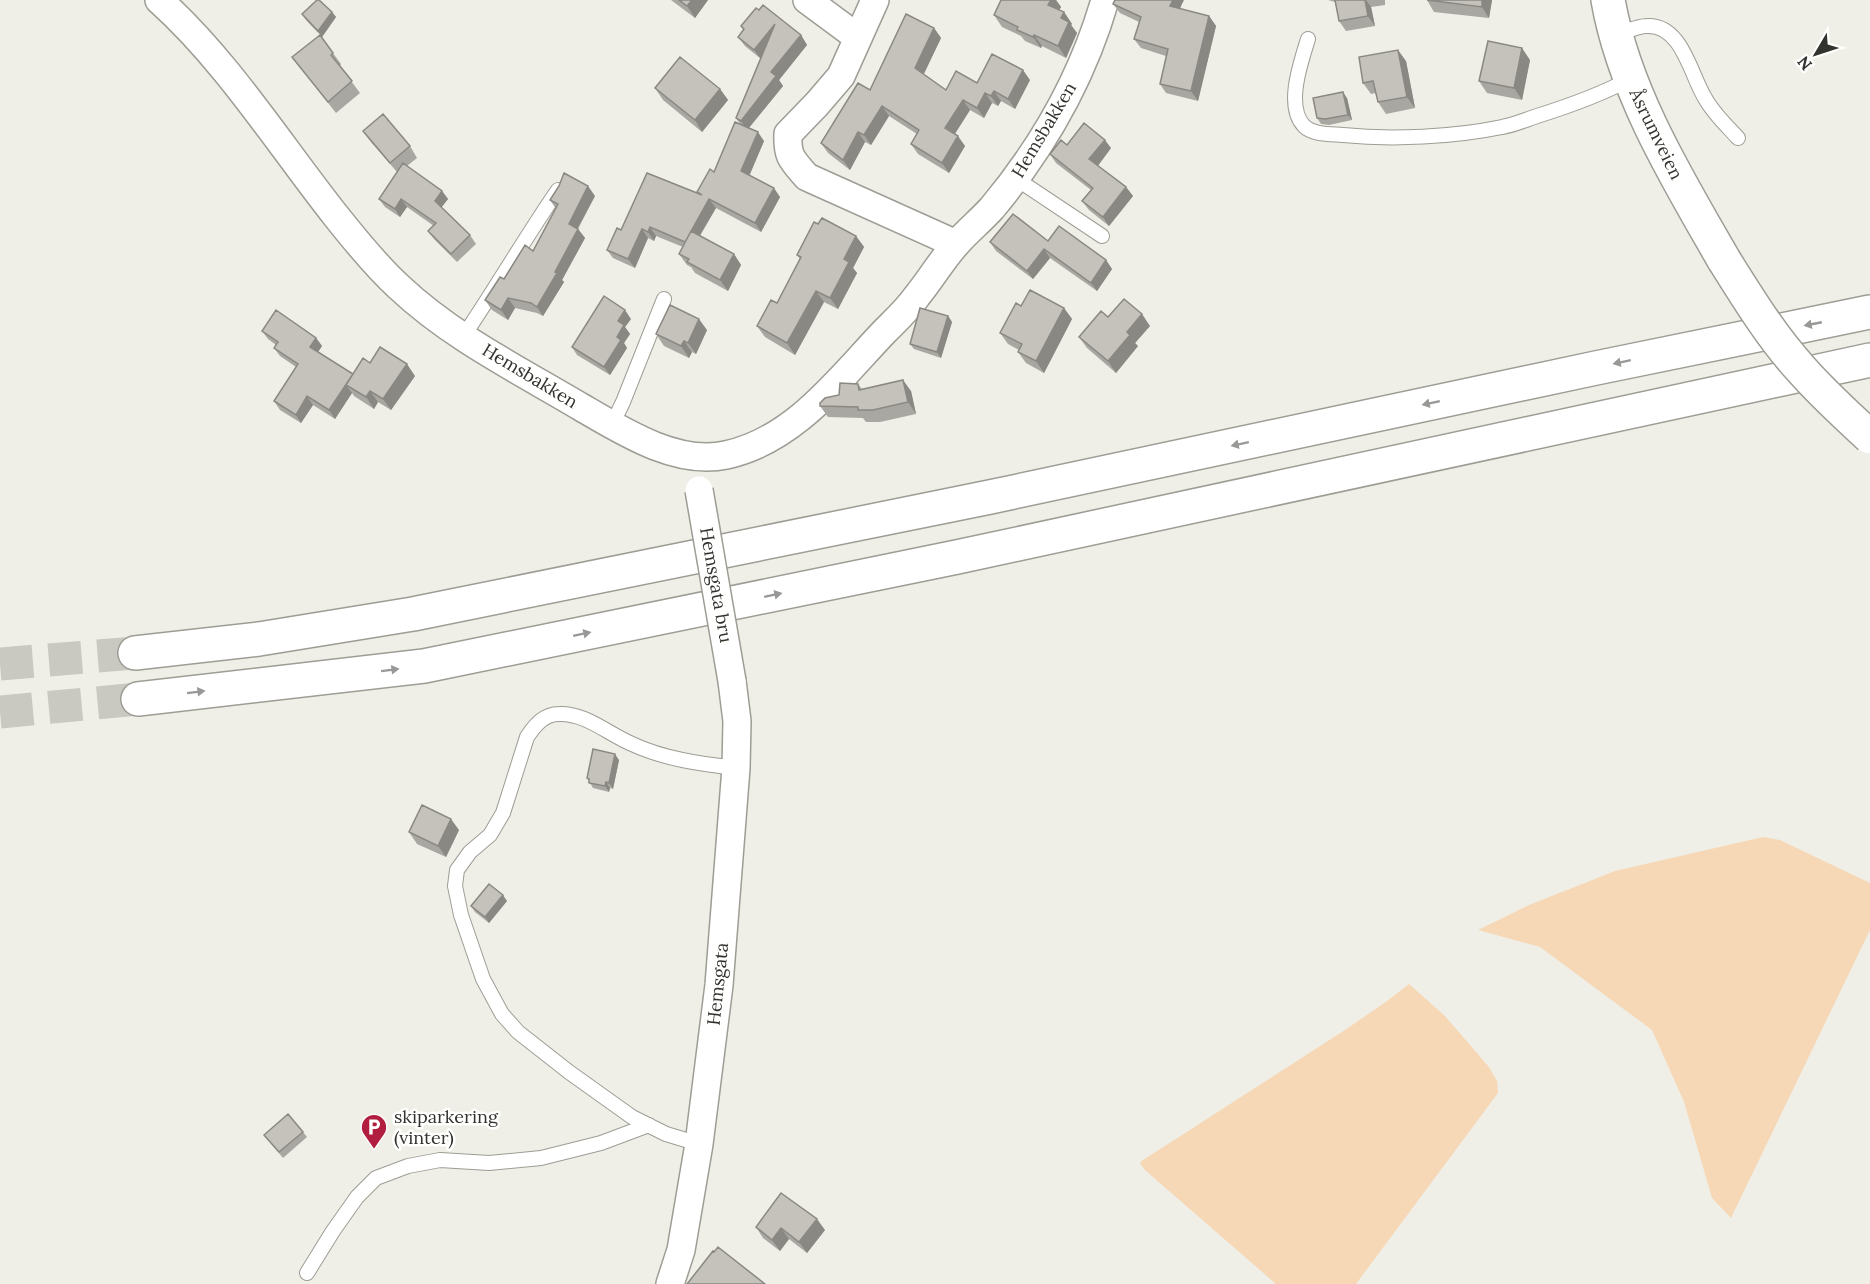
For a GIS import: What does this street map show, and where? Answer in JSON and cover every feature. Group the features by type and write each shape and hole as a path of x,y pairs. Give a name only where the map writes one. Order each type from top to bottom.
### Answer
{"main road":[{"name":"Åsrumveien","path":"1608,0 1630,80 1686,194 1724,260 1764,321 1800,368 1870,437"},
{"path":"135,653 259,639 436,609 979,500 1870,312"},
{"path":"138,699 424,666 957,557 1870,360"}],"street":[{"name":"Hemsbakken","path":"159,0 201,44 243,94 354,239 398,286 463,336 612,425 659,447 697,457 724,456 750,448 776,436 797,421 821,399 915,299 956,244 989,211 1015,178 1058,113 1098,26 1105,0"},
{"path":"807,0 857,37"},
{"path":"875,0 840,76 788,134 787,149 794,162 807,177 956,244"},
{"name":"Hemsgata bru","path":"697,457 699,490 732,681"},
{"name":"Hemsgata","path":"670,1284 681,1250 699,1144 719,985 736,768 737,721 732,681"}],"lane":[{"path":"1616,35 1654,26 1663,30 1676,41 1687,57 1705,99 1738,138"},
{"path":"1308,39 1300,66 1295,101 1298,117 1302,123 1306,128 1317,132 1396,137 1452,134 1504,127 1600,95 1630,80"},
{"path":"1015,178 1102,236"},
{"path":"463,336 558,190"},
{"path":"612,425 664,299"},
{"path":"699,1144 666,1134 632,1117 518,1032 502,1014 483,979 461,915 455,886 457,870 470,852 490,835 504,813 526,737 544,718 558,713 577,716 632,745 706,765 736,768"},
{"path":"307,1273 357,1197 376,1178 408,1166 440,1160 489,1163 541,1158 601,1143 649,1125"}],"shaded area":[{"path":"1763,837 1780,840 1870,883 1870,930 1731,1218 1712,1198 1684,1102 1652,1030 1540,947 1478,930 1529,905 1615,871"},
{"path":"1409,984 1445,1016 1489,1067 1497,1081 1498,1093 1356,1284 1276,1284 1146,1171 1140,1162 1345,1030"}],"building":[{"path":"317,0 332,12 318,31 302,14"},
{"path":"679,0 692,0 687,6"},
{"path":"1001,0 1051,0 1048,5 1064,12 1061,18 1069,22 1058,46 1017,30 1018,27 994,15"},
{"path":"1115,0 1173,0 1170,6 1209,16 1191,91 1160,84 1168,49 1134,39 1141,17 1113,4"},
{"path":"1335,0 1365,0 1368,16 1339,21"},
{"path":"1427,0 1482,0 1482,7"},
{"path":"763,5 801,35 771,72 776,76 741,121 736,118 775,24 754,50 738,37 744,29 741,26 756,8 759,10"},
{"path":"906,14 934,28 915,68 946,90 956,71 977,83 992,54 1023,70 1008,99 994,91 991,96 985,93 977,108 963,100 945,128 958,136 942,163 911,144 919,130 882,106 864,135 858,132 843,160 821,143 858,83 870,90"},
{"path":"320,35 333,53 331,55 352,81 328,102 292,57"},
{"path":"1488,41 1522,48 1514,88 1479,81"},
{"path":"1398,50 1407,97 1378,102 1373,81 1363,83 1359,57"},
{"path":"680,57 720,89 695,120 655,88"},
{"path":"1343,92 1348,115 1317,118 1313,98"},
{"path":"383,114 410,146 390,163 363,131"},
{"path":"735,122 758,132 741,171 774,188 755,223 709,199 685,242 650,227 648,232 642,229 628,259 607,250 617,228 621,230 647,173 702,195 697,192 710,169 714,172"},
{"path":"1084,123 1105,140 1089,159 1126,187 1103,217 1082,201 1093,188 1050,154 1061,140 1067,145"},
{"path":"403,163 442,191 435,201 470,235 451,254 428,231 436,223 401,199 395,209 379,199"},
{"path":"564,173 588,186 569,224 578,229 555,272 557,273 537,307 531,303 508,298 501,310 485,300 500,277 504,279 525,245 533,251 558,204 550,200"},
{"path":"1013,214 1048,241 1059,226 1106,260 1091,283 1044,249 1027,271 990,242"},
{"path":"822,218 856,236 844,259 849,262 830,298 816,291 787,343 757,326 771,300 777,303 801,257 797,255 814,222 818,224"},
{"path":"691,231 734,254 720,280 687,262 689,259 679,254"},
{"path":"1030,290 1064,308 1036,361 1018,352 1022,344 1000,333 1016,303 1021,306"},
{"path":"604,296 625,310 618,321 624,325 617,337 621,340 604,367 572,347"},
{"path":"1124,299 1142,314 1127,332 1130,335 1108,361 1079,337 1101,311 1108,317"},
{"path":"670,305 699,319 688,343 684,341 681,346 656,334"},
{"path":"920,308 948,316 937,352 910,344"},
{"path":"276,310 316,338 310,347 353,374 329,410 307,396 296,415 274,401 298,364 274,348 278,342 262,331"},
{"path":"380,347 407,364 383,399 370,391 366,397 346,385 363,358 370,363"},
{"path":"903,380 908,402 873,410 858,410 858,407 820,406 825,398 839,395 840,383 858,384 859,390"},
{"path":"593,749 615,754 609,783 606,782 605,786 589,783 587,778"},
{"path":"422,805 451,819 438,846 409,832"},
{"path":"489,884 503,895 485,917 471,906"},
{"path":"288,1114 303,1132 279,1152 264,1135"},
{"path":"781,1193 817,1219 799,1242 781,1228 772,1240 756,1227"},
{"path":"718,1247 765,1284 687,1284"}],"tunnel":[{"path":"0,664 135,653"},
{"path":"0,712 138,699"}],"place":[{"name":"skiparkering (vinter)","path":"374,1150"}]}
